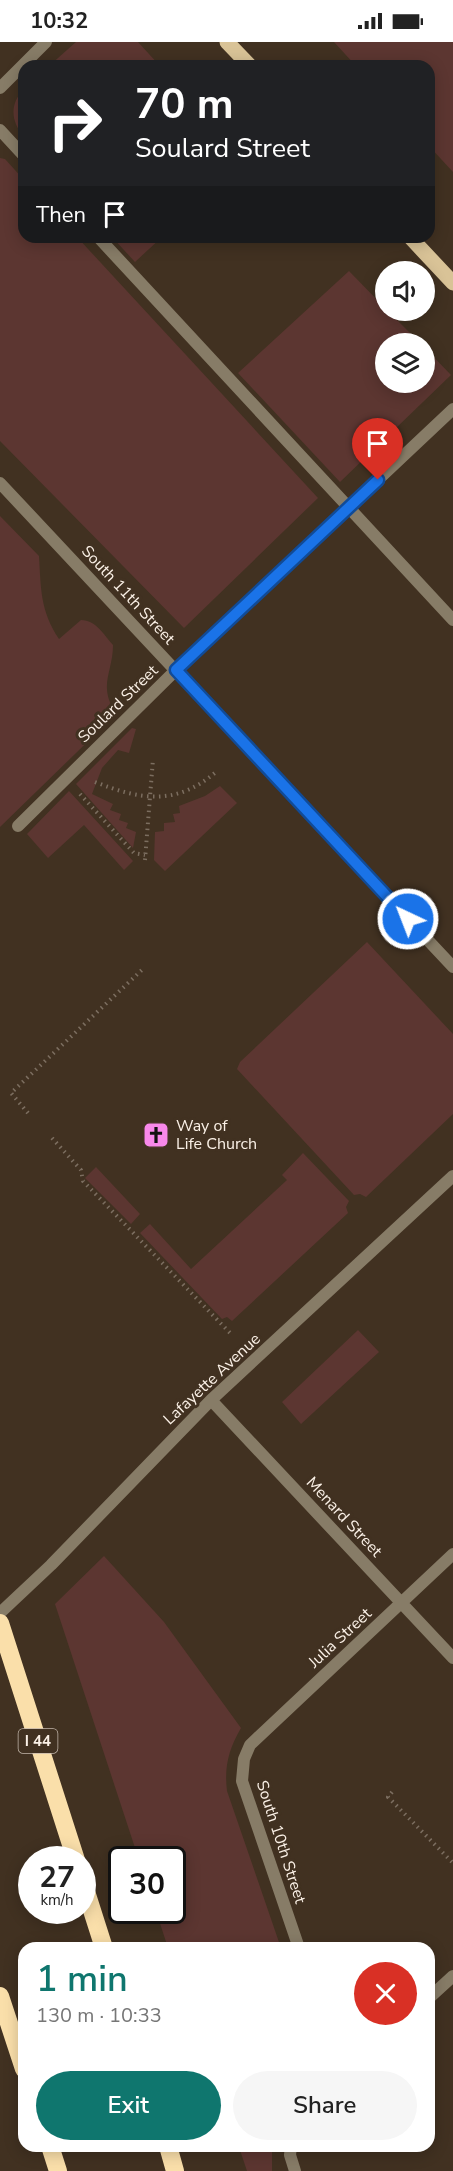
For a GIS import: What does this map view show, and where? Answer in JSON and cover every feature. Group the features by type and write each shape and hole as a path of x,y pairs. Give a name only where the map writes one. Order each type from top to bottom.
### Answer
{"highway":[{"name":"I 44","path":"0,1623 72,1846"},
{"path":"96,1923 102,1942"},
{"path":"0,1996 18,2051"},
{"path":"52,2152 58,2171"},
{"path":"170,2152 175,2171"}],"main road":[{"path":"227,42 244,60"},
{"path":"416,243 453,283"}],"street":[{"path":"28,60 46,42"},
{"path":"0,88 18,70"},
{"path":"0,130 18,150"},
{"path":"104,243 453,620"},
{"name":"Soulard Street","path":"18,826 176,670 453,409"},
{"name":"South 11th Street","path":"0,483 453,967"},
{"name":"Lafayette Avenue","path":"0,1613 51,1565 211,1400 453,1176"},
{"name":"Menard Street","path":"211,1400 453,1658"},
{"name":"Julia Street","path":"250,1745 453,1554"},
{"name":"South 10th Street","path":"250,1745 244,1760 242,1781 297,1942"},
{"path":"435,1992 453,1976"},
{"path":"290,2152 295,2171"}],"path":[{"path":"66,778 134,853 145,857 153,759"},
{"path":"95,782 119,791 171,797 187,792 216,772"},
{"path":"28,1113 10,1093 144,968"},
{"path":"51,1138 81,1170 83,1181 231,1335"},
{"path":"392,1792 388,1797 453,1863"}],"shaded area":[{"path":"76,42 138,42 154,60 56,60"},
{"path":"334,42 453,42 453,172 435,152 435,60 350,60"},
{"path":"18,97 18,128 14,119"},
{"path":"0,158 5,159 18,173 18,243 83,243 318,498 184,628 0,441"},
{"path":"118,243 156,243 135,262"},
{"path":"349,271 375,298 375,321 398,321 410,333 375,333 375,393 432,393 340,482 238,373"},
{"path":"435,358 451,375 435,390"},
{"path":"0,516 39,556 45,609 59,639 81,620 95,625 113,645 107,686 110,702 115,712 113,717 0,827"},
{"path":"132,728 136,729 129,753 118,750 102,768 92,794 113,804 110,810 121,814 119,820 128,823 126,828 136,832 133,848 76,784"},
{"path":"220,786 237,803 165,871 154,860 155,832 164,831 164,823 175,822 173,814 180,813 179,806 205,796"},
{"path":"69,791 133,861 124,870 84,825 48,858 27,834"},
{"path":"367,942 453,1034 453,1114 366,1197 360,1194 354,1195 237,1069 240,1062"},
{"path":"303,1153 349,1201 346,1207 348,1213 232,1321 227,1317 222,1319 140,1233 150,1224 191,1269 287,1180 282,1175"},
{"path":"96,1167 140,1214 131,1224 85,1178"},
{"path":"358,1330 379,1352 301,1424 282,1402"},
{"path":"104,1556 164,1622 241,1728 228,1758 227,1791 279,1942 166,1942 160,1924 186,1924 186,1846 134,1846 55,1604"},
{"path":"241,2152 272,2152 272,2171 247,2171"}],"place":[{"name":"Way of Life Church","path":"156,1135"}],"route":[{"path":"378,480 176,670 408,919"}]}
